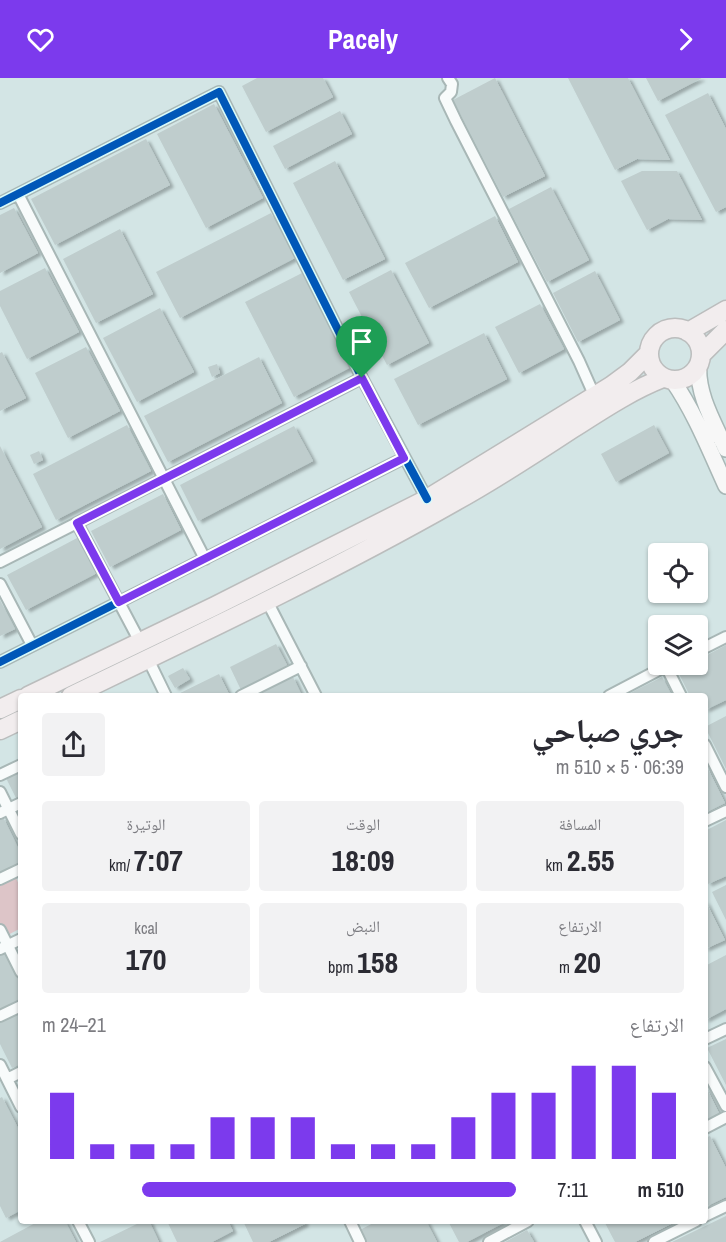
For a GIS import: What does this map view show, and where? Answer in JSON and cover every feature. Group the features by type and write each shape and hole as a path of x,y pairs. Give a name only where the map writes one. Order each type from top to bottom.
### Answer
{"highway":[{"path":"688,332 726,310"},
{"path":"677,328 688,332 698,341 700,359 697,369 689,377 679,381 668,379 654,371 648,354 655,337 665,330 677,328"},
{"path":"700,359 726,330"},
{"path":"34,693 215,606 427,499 595,397 621,379 648,354"},
{"path":"84,693 267,601 456,501 619,400 640,388 668,379"},
{"path":"0,709 18,700"},
{"path":"0,730 18,721"}],"main road":[{"path":"700,359 699,372 703,394 726,449"},
{"path":"668,379 683,395 726,486"}],"street":[{"path":"448,78 452,84 451,92 445,98 456,122 565,338 579,361 595,397"},
{"path":"0,203 219,92 362,378 427,499"},
{"path":"18,194 205,558"},
{"path":"0,562 362,378"},
{"path":"0,662 404,458"},
{"path":"77,523 140,642"},
{"path":"0,584 32,645"},
{"path":"267,601 314,693"},
{"path":"708,646 726,637"},
{"path":"148,659 165,693"},
{"path":"247,693 301,666"},
{"path":"615,693 649,675"},
{"path":"672,675 680,693"},
{"path":"708,750 725,781"},
{"path":"0,776 18,767"},
{"path":"0,792 4,811 18,830"},
{"path":"4,811 18,804"},
{"path":"708,820 726,811"},
{"path":"0,879 18,870"},
{"path":"0,930 4,947 18,968"},
{"path":"4,947 18,940"},
{"path":"0,1016 18,1007"},
{"path":"708,1038 726,1029"},
{"path":"0,1065 18,1101"},
{"path":"708,1073 726,1106"},
{"path":"7,1079 18,1074"},
{"path":"708,1126 726,1117"},
{"path":"708,1215 726,1206"},
{"path":"80,1224 89,1242"},
{"path":"355,1224 360,1242"},
{"path":"489,1242 522,1224"},
{"path":"587,1224 596,1242"},
{"path":"654,1242 690,1224"}],"shaded area":[{"path":"16,878 18,882 18,930 6,936 0,923 0,886"}],"building":[{"path":"257,78 323,78 333,97 266,132 242,86"},
{"path":"495,78 545,176 503,197 453,100"},
{"path":"568,78 628,78 670,160 637,159 615,170"},
{"path":"646,78 702,78 658,101"},
{"path":"708,93 726,129 726,207 716,212 665,115"},
{"path":"214,104 263,198 206,228 157,134"},
{"path":"340,111 352,134 285,169 273,146"},
{"path":"146,139 170,185 55,245 31,199"},
{"path":"335,161 385,259 343,280 293,183"},
{"path":"642,171 677,171 702,220 668,219 647,230 621,181"},
{"path":"551,187 589,260 547,282 509,209"},
{"path":"14,208 38,253 0,273 0,215"},
{"path":"271,213 295,258 180,318 156,272"},
{"path":"495,216 518,262 429,308 405,263"},
{"path":"120,229 153,294 96,323 63,259"},
{"path":"45,268 79,332 27,359 0,306 0,291"},
{"path":"391,270 429,343 387,365 349,292"},
{"path":"595,271 620,320 578,342 553,293"},
{"path":"302,273 351,367 294,397 245,302"},
{"path":"540,304 564,349 519,373 495,327"},
{"path":"160,308 194,372 137,402 103,338"},
{"path":"484,333 507,379 418,425 394,379"},
{"path":"86,347 120,411 68,438 35,373"},
{"path":"2,352 26,398 0,411 0,353"},
{"path":"259,357 282,403 168,462 144,416"},
{"path":"217,364 220,373 212,377 208,367"},
{"path":"127,425 151,471 56,520 33,474"},
{"path":"654,425 669,453 616,482 601,454"},
{"path":"294,426 313,461 198,521 180,485"},
{"path":"0,446 42,527 0,549"},
{"path":"39,451 43,460 34,464 30,455"},
{"path":"163,494 181,530 110,567 91,531"},
{"path":"79,537 97,573 26,610 7,575"},
{"path":"0,600 15,629 0,636"},
{"path":"276,644 288,667 241,690 230,667"},
{"path":"726,645 726,700 708,709 708,693 688,693 680,675 708,675 708,655"},
{"path":"183,668 190,679 175,688 168,676"},
{"path":"219,674 228,693 180,693"},
{"path":"293,677 301,693 260,693"},
{"path":"662,677 670,693 630,693"},
{"path":"726,716 726,769 708,733 708,725"},
{"path":"708,769 725,803 708,812"},
{"path":"18,772 18,800 17,800 6,778"},
{"path":"3,817 18,848 18,863 0,872 0,819"},
{"path":"726,820 726,876 708,884 708,829"},
{"path":"726,885 726,920 712,892"},
{"path":"708,906 725,940 708,948"},
{"path":"5,953 18,979 18,1001 0,1010 0,956"},
{"path":"726,955 726,1009 708,1018 708,964"},
{"path":"18,1011 18,1065 12,1068 0,1044 0,1020"},
{"path":"726,1039 726,1085 708,1050 708,1048"},
{"path":"708,1091 719,1113 708,1118"},
{"path":"2,1097 18,1128 18,1212 6,1218 0,1206 0,1098"},
{"path":"710,1136 726,1168 726,1197 708,1206 708,1137"},
{"path":"726,1216 726,1242 672,1242"},
{"path":"33,1224 67,1224 76,1242 0,1242"},
{"path":"137,1224 150,1224 159,1242 100,1242"},
{"path":"168,1224 230,1224 233,1231 212,1242 177,1242"},
{"path":"244,1224 305,1224 269,1242 253,1242"},
{"path":"371,1224 428,1224 437,1242 366,1242 360,1230"},
{"path":"450,1224 501,1224 467,1242 459,1242"},
{"path":"606,1224 671,1224 635,1242 615,1242"},
{"path":"527,1230 534,1242 505,1242"}],"cycle path":[{"path":"0,203 219,92 362,378 427,499"},
{"path":"0,662 404,458"}],"route":[{"path":"362,378 404,458 119,602 77,523 362,378"}]}
